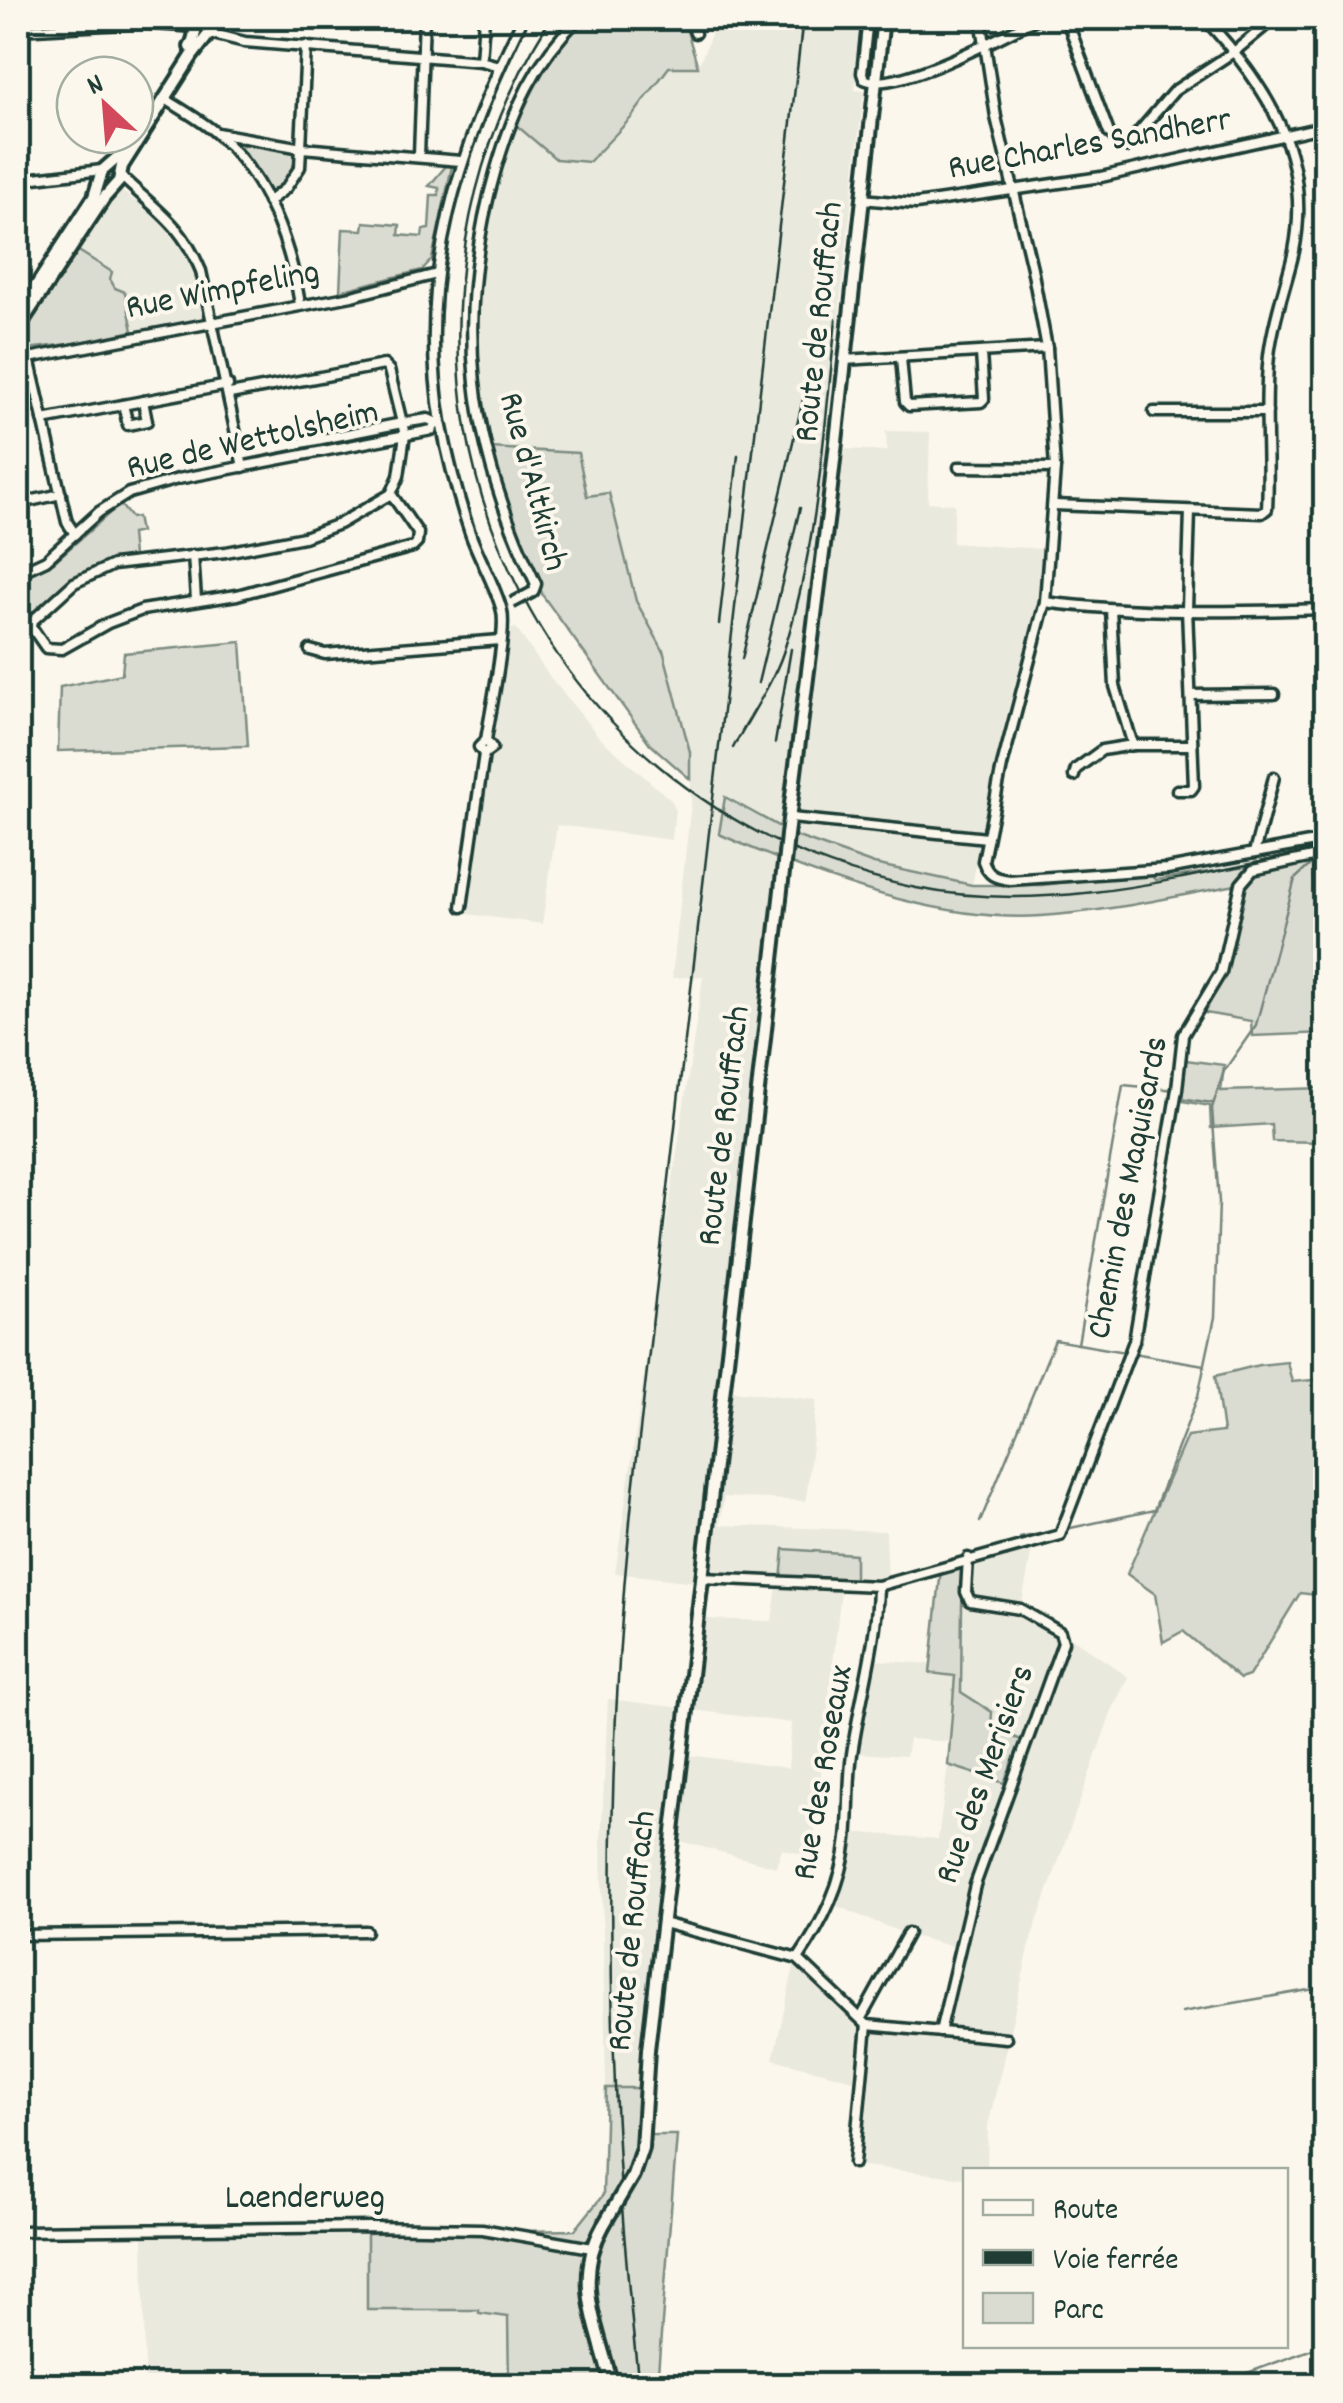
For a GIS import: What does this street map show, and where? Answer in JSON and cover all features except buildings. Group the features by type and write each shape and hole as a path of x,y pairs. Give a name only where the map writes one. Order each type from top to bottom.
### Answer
{"main road":[{"name":"Route de Rouffach","path":"592,2248 633,2175 642,2148 648,2050 883,18"},
{"path":"18,328 117,180 206,22"},
{"path":"18,314 94,197 104,172 128,148 206,22"},
{"path":"104,172 114,168 117,180"},
{"path":"104,172 108,187 117,180"},
{"path":"592,2248 586,2280 588,2304 613,2386"}],"street":[{"path":"418,155 424,18"},
{"path":"481,61 484,18"},
{"path":"462,907 484,754 479,747 486,740 502,610 470,533 439,423 434,346 437,274 444,223 461,160 523,18"},
{"name":"Rue d'Altkirch","path":"502,610 534,592 536,584 500,502 478,408 472,344 474,264 499,160 522,98 549,48 580,18"},
{"path":"690,18 695,33"},
{"name":"Route de Rouffach","path":"868,18 862,72 864,79 875,83"},
{"path":"981,18 1012,191 1047,348 1054,468 1044,602 1002,766 983,861 987,872 995,878 1010,880 1168,870 1326,840"},
{"path":"875,83 928,69 1038,18"},
{"path":"1066,18 1108,132 1126,159 1174,91 1276,18"},
{"path":"1054,506 1262,513 1266,509 1273,330 1298,217 1293,164 1271,104 1235,51 1204,18"},
{"path":"18,30 47,22 206,22 245,42 481,61 499,66"},
{"path":"268,202 291,182 300,167 306,46"},
{"path":"164,98 217,133 250,172 284,236 300,304"},
{"name":"Rue Charles Sandherr","path":"862,199 916,204 1012,191 1126,159 1284,137 1326,126"},
{"path":"217,133 302,148 461,160"},
{"path":"18,180 104,172"},
{"path":"117,180 136,190 172,220 192,248 214,320 243,467"},
{"name":"Rue Wimpfeling","path":"18,357 352,296 437,274"},
{"path":"844,360 1047,348"},
{"path":"901,358 905,402 909,406 980,402 984,399 982,353"},
{"path":"29,358 67,522 75,534"},
{"path":"43,420 384,365 390,370 402,423"},
{"path":"124,405 128,425 146,421 142,401"},
{"path":"1154,412 1267,412"},
{"name":"Rue de Wettolsheim","path":"18,574 46,560 129,493 166,482 432,430 439,423 428,418 241,455"},
{"name":"Rue de Wettolsheim","path":"402,423 405,435"},
{"path":"18,634 74,583 95,572 130,561 304,537 339,524 391,494 405,435"},
{"path":"959,467 1054,468"},
{"path":"18,501 61,494"},
{"path":"30,624 46,648 54,650 142,610 237,595 413,548 418,534 391,494"},
{"path":"1176,790 1191,790 1194,786 1187,609 1190,511"},
{"path":"193,555 196,600"},
{"path":"1044,602 1110,609 1326,609"},
{"path":"1110,609 1115,686 1133,745"},
{"path":"310,650 324,654 500,640"},
{"path":"1192,695 1274,694"},
{"path":"1074,776 1076,770 1102,750 1192,744"},
{"path":"1254,853 1274,777"},
{"path":"791,818 988,838"},
{"path":"1324,855 1318,870 1326,992"},
{"name":"Chemin des Maquisards","path":"968,1558 1060,1534 1134,1340 1183,1035 1222,972 1244,879 1253,870 1324,855"},
{"path":"702,1578 878,1586 968,1558"},
{"name":"Rue des Merisiers","path":"940,2032 974,1885 1063,1642 1060,1632 1020,1609 970,1601 966,1592 968,1558"},
{"name":"Rue des Roseaux","path":"798,1960 826,1915 841,1872 847,1842 852,1754 877,1629 878,1586"},
{"path":"663,1923 798,1960 864,2022 1006,2038"},
{"path":"18,1935 366,1931"},
{"path":"854,2162 864,2022 908,1932"},
{"name":"Laenderweg","path":"18,2231 370,2227 482,2230 592,2248"}],"shaded area":[{"path":"698,18 861,18 855,90 864,91 824,448 887,451 886,431 930,432 928,502 955,504 952,543 1042,549 1039,600 1006,717 972,885 874,864 798,837 719,834 792,866 733,1391 817,1400 806,1501 724,1497 720,1525 886,1531 888,1582 841,1590 812,1857 782,1849 776,1867 680,1841 689,1755 788,1768 792,1723 693,1710 705,1619 772,1621 777,1586 615,1573 703,976 672,978 691,802 690,752 663,650 636,601 609,494 587,496 577,453 490,448 476,334 477,285 485,225 516,125 556,159 589,162 631,118 669,66 698,67 716,22 705,25"},
{"path":"117,188 162,220 184,246 200,286 206,316 133,331 125,292 115,288 77,250"},
{"path":"516,628 600,738 672,801 675,809 672,840 557,825 542,924 467,914 489,757 495,749 492,740 508,630"},
{"path":"1033,1544 1022,1603 1128,1677 1111,1713 1032,1936 988,2126 987,2168 963,2168 963,2178 855,2165 857,2081 773,2059 795,1962 869,2021 935,2026 954,1947 905,1934 834,1905 850,1832 938,1839 948,1765 1004,1783 991,1726 992,1712 961,1692 966,1560"},
{"path":"875,1660 930,1664 930,1673 955,1675 950,1742 909,1739 906,1756 856,1753"},
{"path":"608,1699 683,1708 649,2088 606,2088 601,1841"},
{"path":"367,2234 368,2309 480,2310 480,2314 509,2317 509,2385 145,2385 143,2236"}],"green space":[{"path":"588,18 683,18 698,67 669,67 631,118 589,162 556,159 516,125 553,51"},
{"path":"247,141 297,149 290,175 270,195 237,151"},
{"path":"446,166 452,166 432,259 422,270 340,291 343,229 363,230 364,222 400,225 399,235 422,237 423,230 429,229 431,195 439,195 439,188 429,186"},
{"path":"77,250 112,272 110,279 115,288 125,292 133,331 18,350 18,336"},
{"path":"490,448 578,453 587,496 609,493 636,601 663,650 690,752 690,779 650,744 543,596 502,491"},
{"path":"120,504 131,518 137,517 140,532 131,534 133,556 86,573 60,590 23,624 18,618 19,579 54,562"},
{"path":"241,642 248,746 58,751 60,687 122,674 124,653"},
{"path":"725,797 798,837 874,864 972,885 1042,885 1150,873 1155,880 1325,854 1325,1033 1252,1036 1251,1021 1194,1011 1222,965 1236,885 1066,914 1001,916 960,912 834,880 719,834"},
{"path":"1178,1059 1224,1065 1221,1091 1325,1088 1325,1142 1272,1141 1271,1124 1211,1128 1210,1106 1177,1100"},
{"path":"1287,1362 1292,1382 1324,1379 1321,1415 1326,1416 1325,1596 1300,1593 1249,1676 1240,1679 1183,1631 1163,1642 1155,1594 1127,1574 1187,1436 1223,1432 1215,1376"},
{"path":"784,1549 855,1554 855,1582 781,1580"},
{"path":"966,1560 961,1692 992,1712 991,1727 1021,1740 1004,1783 948,1765 955,1676 930,1673 941,1569"},
{"path":"606,2088 649,2088 651,2135 677,2135 657,2385 509,2385 508,2317 479,2310 367,2310 367,2234 575,2230 603,2195"}],"waterway":[{"path":"1066,1529 1154,1510 1198,1396 1215,1317 1219,1202 1212,1108 1224,1071 1256,1025 1295,879 1311,864 1315,813 1326,777"},
{"path":"1078,1344 1123,1085 1176,1090"},
{"path":"1180,1098 1212,1103"},
{"path":"980,1522 1055,1340 1125,1352"},
{"path":"1133,1353 1204,1365"},
{"path":"1020,1538 1058,1530"},
{"path":"1182,2012 1326,1987"},
{"path":"1212,2386 1326,2344"}],"railway":[{"path":"551,18 488,150 460,287 465,422 501,551 566,667 659,766 776,841 916,888 1019,897 1071,894 1173,880 1326,848"},
{"path":"639,2386 619,2162 611,1938 623,1603 803,18"},
{"path":"733,748 767,689 795,614 818,488 836,319"},
{"path":"742,659 808,378"},
{"path":"719,624 738,455"},
{"path":"758,683 800,508"},
{"path":"775,743 791,649"}]}
